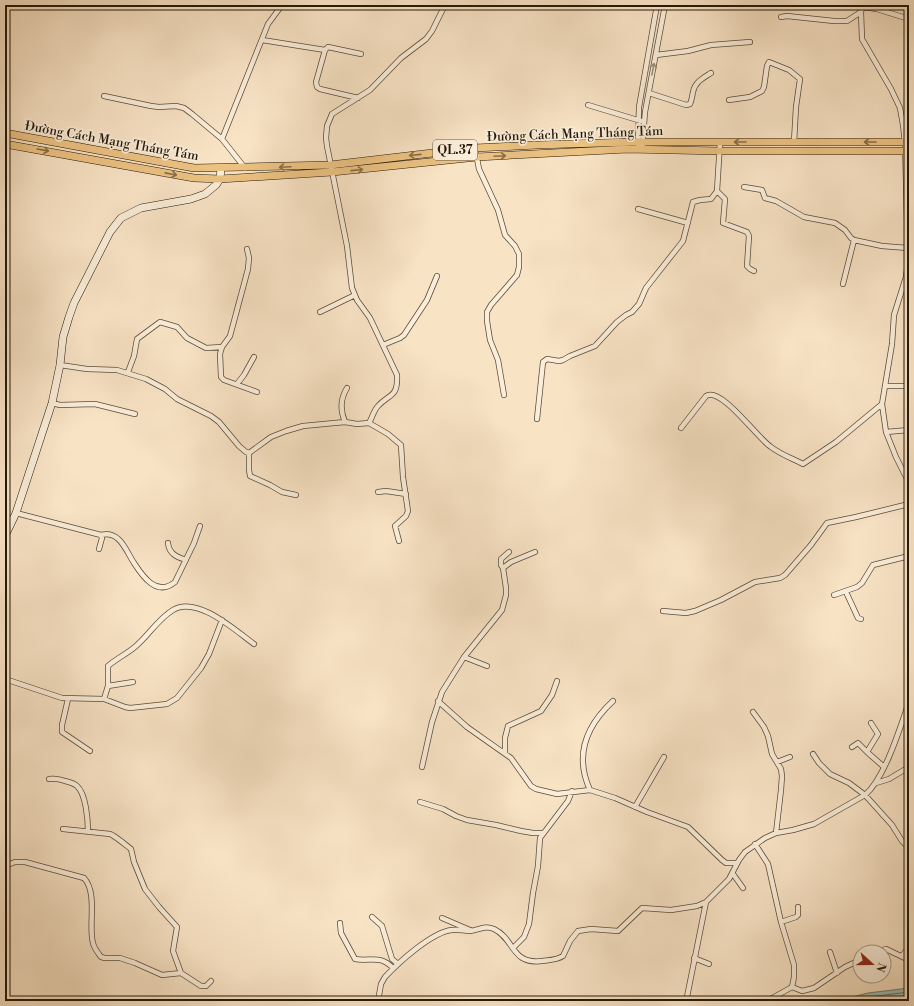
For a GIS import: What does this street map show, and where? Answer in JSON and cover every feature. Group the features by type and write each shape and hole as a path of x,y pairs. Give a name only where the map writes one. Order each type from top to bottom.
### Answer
{"main road":[{"name":"Đường Cách Mạng Tháng Tám","path":"5,133 194,168 331,168 475,148 537,145 640,146 719,151 907,151"},
{"name":"Đường Cách Mạng Tháng Tám","path":"5,144 194,178 220,179 331,168 640,146 720,142 907,142"},
{"path":"537,145 537,154"},
{"path":"5,536 15,516 52,403 60,365 63,337 71,310 110,232 121,218 141,208 191,199 205,194 216,185 220,179 221,168"}],"street":[{"path":"222,139 270,21 282,5"},
{"path":"369,423 377,407 392,396 397,382 397,375 370,318 357,300 352,288 347,246 326,138 329,121 332,114 370,90 401,58 426,39 435,26 445,5"},
{"path":"658,5 665,6 648,93 640,146 638,119 639,107 658,5"},
{"path":"909,19 863,6 861,12 862,39 891,89 900,108 907,142 908,261 906,277 894,315 892,344 882,404 886,432 909,483"},
{"path":"781,17 787,16 846,21 861,12"},
{"path":"262,40 325,50 330,47 361,54"},
{"path":"656,55 688,51 711,45 750,42"},
{"path":"325,50 316,82 317,87 358,98"},
{"path":"730,100 750,97 762,92 769,62 789,70 800,79 796,107 794,142"},
{"path":"648,93 686,105 690,104 695,86 699,81 711,74"},
{"path":"104,96 151,106 176,106 184,108 222,139 245,168"},
{"path":"588,105 644,122"},
{"path":"537,419 543,362 547,359 559,361 563,360 595,346 617,322 632,312 639,304 646,288 683,241 693,202 712,199 717,191 720,142"},
{"path":"475,148 479,170 498,210 505,235 515,246 519,254 519,267 517,275 491,305 487,312 490,340 498,360 504,395"},
{"path":"744,187 762,190 765,198 776,200 804,217 835,224 845,230 854,240 882,246 908,248"},
{"path":"717,191 725,199 723,223 747,232 749,236 747,266 754,270"},
{"path":"638,210 688,223"},
{"path":"843,284 854,240"},
{"path":"247,249 248,263 246,281 230,336 222,347 220,356 221,377 224,380 258,392"},
{"path":"383,345 404,335 427,300 437,276"},
{"path":"320,312 355,295"},
{"path":"128,372 134,356 137,339 160,322 177,327 190,340 206,348 222,347"},
{"path":"237,384 254,357"},
{"path":"60,365 87,369 128,372 156,384 177,399 211,416 219,422 239,446 249,453"},
{"path":"885,386 909,386"},
{"path":"345,422 342,415 341,404 347,388"},
{"path":"681,428 709,394 735,410 770,447 801,464 804,464 836,442 882,404"},
{"path":"52,403 60,405 95,404 135,414"},
{"path":"249,453 271,437 303,426 345,422 357,424 369,423 388,434 401,445 408,514 395,526 399,541"},
{"path":"886,432 909,430"},
{"path":"249,453 250,476 270,484 282,492 296,495"},
{"path":"378,492 386,491 406,494"},
{"path":"663,611 686,613 695,611 721,600 755,582 780,578 785,575 811,545 827,523 909,504"},
{"path":"5,518 15,516 101,535 106,534 118,539 124,544 132,561 142,574 151,583 161,588 170,586 175,582 198,534 200,526"},
{"path":"99,549 102,538 101,535"},
{"path":"168,543 170,551 177,557 186,560"},
{"path":"422,767 438,701 447,682 464,657 502,610 506,595 501,558 509,552"},
{"path":"503,568 511,562 535,552"},
{"path":"834,595 857,587 862,583 873,565 909,556"},
{"path":"846,592 858,618 862,620"},
{"path":"104,699 108,686 108,666 137,646 154,626 174,609 184,606 200,610 230,625 254,644"},
{"path":"5,679 68,699 104,699 130,708 162,705 177,698 201,668 209,654 222,620"},
{"path":"464,657 487,666"},
{"path":"505,753 508,726 541,711 552,695 557,681"},
{"path":"108,686 133,682"},
{"path":"68,699 62,725 62,732 90,751"},
{"path":"438,701 467,727 505,753 514,761 531,786 536,789 557,794 590,790 616,798 635,807 684,825 726,863 737,863"},
{"path":"590,790 585,780 583,769 583,749 586,736 603,710 613,701"},
{"path":"378,1001 382,980 393,968 432,937 438,934 452,930 472,931 484,927 493,929 502,935 519,955 529,961 554,960 563,956 570,941 578,931 591,929 616,932 620,930 642,908 671,910 697,906 706,902 729,879 733,874 737,863 745,852 755,844 776,833 810,826 865,795 876,783 884,767 909,702"},
{"path":"753,712 764,727 768,736 770,749 781,769 782,776 776,833"},
{"path":"867,752 878,734 871,723"},
{"path":"852,747 858,743 884,767"},
{"path":"813,754 819,763 830,774 849,783 865,795 892,825 902,841 909,848"},
{"path":"635,807 664,757"},
{"path":"778,762 790,757"},
{"path":"876,783 909,767"},
{"path":"49,779 58,778 74,783 78,787 84,802 88,832"},
{"path":"513,948 524,936 529,924 540,838 568,801 572,791"},
{"path":"420,802 443,809 461,818 521,831 543,833"},
{"path":"63,829 114,835 118,840 131,849 134,862 145,889 177,927 173,951 181,973 201,986 206,986 211,981"},
{"path":"755,844 768,864 781,922 794,965 792,988"},
{"path":"5,866 15,862 25,862 84,878 89,890 92,907 92,941 101,957 120,958 162,975 181,973"},
{"path":"733,874 743,888"},
{"path":"686,997 706,902"},
{"path":"781,922 796,917 798,915 798,907"},
{"path":"372,917 382,926 392,958 398,964"},
{"path":"442,918 469,928 472,931"},
{"path":"340,923 341,933 355,959 380,959 388,963 393,968"},
{"path":"902,956 909,947"},
{"path":"830,952 837,973"},
{"path":"892,952 909,960"},
{"path":"694,958 709,964"},
{"path":"767,1001 792,988 802,991 814,988 852,964"}],"water":[{"path":"909,988 909,1001 836,1001 868,993"}]}
